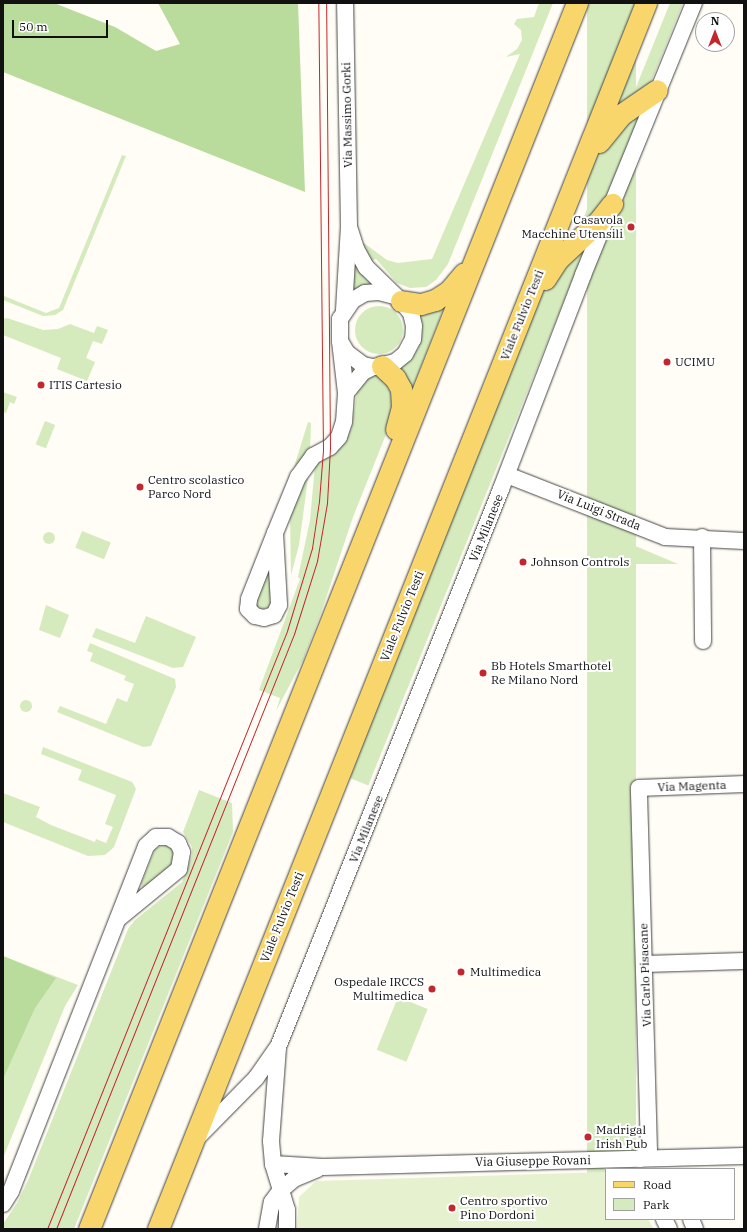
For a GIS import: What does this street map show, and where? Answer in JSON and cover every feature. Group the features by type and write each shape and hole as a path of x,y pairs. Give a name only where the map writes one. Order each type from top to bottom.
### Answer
{"main road":[{"path":"89,1229 577,3"},
{"name":"Viale Fulvio Testi","path":"158,1229 646,3"},
{"path":"576,178 613,123 658,90"},
{"path":"520,320 558,259 598,222 612,204"},
{"path":"398,298 421,304 435,300 448,291 473,262"},
{"path":"358,550 362,520 397,427 402,406 401,388 395,378 378,367"}],"street":[{"name":"Via Massimo Gorki","path":"344,310 349,227 345,3"},
{"path":"507,475 612,204 694,3"},
{"name":"Via Massimo Gorki","path":"349,227 356,249 366,267 398,298"},
{"path":"275,533 279,606 274,615 264,618 255,616 248,609 275,533 305,466 313,456 330,447 339,437 344,422 346,394 338,328 344,310 353,300 365,293 379,292 398,298 410,314 414,326 413,339 405,354 395,362 363,372 346,394"},
{"path":"340,341 352,358 378,367"},
{"name":"Via Luigi Strada","path":"507,475 666,537 697,537 744,541"},
{"name":"Via Milanese","path":"287,1229 287,1210 280,1192 273,1164 271,1141 278,1047 507,475"},
{"path":"697,537 702,641"},
{"name":"Via Magenta","path":"639,788 744,784"},
{"name":"Via Carlo Pisacane","path":"639,788 649,1150 640,1164"},
{"path":"3,1204 11,1191 118,919 150,841 156,837 168,837 178,843 182,852 179,869 118,919"},
{"path":"645,964 744,961"},
{"path":"192,1144 256,1078 278,1047"},
{"name":"Via Giuseppe Rovani","path":"273,1164 323,1167 640,1164 671,1163 744,1156"},
{"name":"Via Giuseppe Rovani","path":"280,1192 294,1180 323,1167"},
{"path":"267,1229 272,1202 280,1192"},
{"path":"664,1220 669,1229"}],"green space":[{"path":"3,3 54,3 115,27 156,51 180,44 158,3 298,3 305,192 3,72"},
{"path":"539,3 553,3 448,264 436,280 426,287 410,288 397,283 376,259 368,262 359,246 364,243 387,260 398,263 432,259 520,54 506,57 517,49 522,40 521,30 514,24 517,19 534,17"},
{"path":"587,3 636,3 636,1168 605,1168 605,1220 636,1220 636,1229 587,1229"},
{"path":"670,3 683,3 651,82 628,107"},
{"path":"643,106 601,208 576,237 617,133"},
{"path":"122,155 126,156 63,310 55,315 43,316 3,300 4,296 46,313 59,308"},
{"path":"555,231 587,244 368,785 336,772"},
{"path":"357,265 374,288 353,297 353,267"},
{"path":"445,305 411,391 397,371 413,357 419,346 422,334 420,320 415,311"},
{"path":"374,306 384,306 393,310 399,316 402,321 402,339 393,350 384,354 374,354 365,350 359,344 355,335 355,325 359,316 365,310"},
{"path":"7,318 43,330 58,329 70,324 94,333 97,326 108,330 102,344 93,341 86,358 95,362 87,381 57,369 61,358 3,335 3,319"},
{"path":"375,374 384,374 397,407 353,517 321,613 303,660 276,711 280,698 259,690 300,579 298,577 310,520 315,465 341,446 351,429 357,392 362,382"},
{"path":"3,392 17,397 14,404 10,402 6,413 3,412"},
{"path":"45,421 55,425 46,448 36,444"},
{"path":"308,422 311,423 310,450 294,467"},
{"path":"309,471 299,545 291,575 290,516"},
{"path":"593,528 678,564 600,564 607,560"},
{"path":"82,531 111,543 104,559 75,548"},
{"path":"51,532 54,533 54,543 47,544 44,543 43,536 44,533"},
{"path":"269,567 273,600 270,607 262,609 257,606 256,598"},
{"path":"46,605 69,615 60,638 39,630"},
{"path":"146,616 196,637 183,667 173,668 92,637 96,628 135,643"},
{"path":"90,643 175,679 176,687 151,746 143,747 57,712 60,706 106,724 117,698 127,702 134,684 124,680 126,676 90,661 93,653 87,651"},
{"path":"24,700 28,700 32,706 28,712 24,712 20,708 20,704"},
{"path":"43,747 132,782 136,789 114,847 105,855 88,856 3,822 3,793 40,807 36,817 51,825 95,842 96,839 106,843 113,827 105,824 116,795 78,780 82,770 41,754"},
{"path":"199,790 232,803 233,832 74,1229 3,1229 3,1224 17,1203 29,1178 128,929 135,920 182,882 192,855 192,847 183,832"},
{"path":"163,845 169,846 174,851 175,858 171,867 143,889 141,884 155,849"},
{"path":"3,956 78,985 65,1006 3,1158"},
{"path":"3,956 56,978 35,1008 3,1079"},
{"path":"398,997 428,1009 406,1062 377,1050"},
{"name":"Centro sportivo Pino Dordoni","path":"605,1172 605,1220 649,1220 654,1229 297,1229 299,1197 316,1181"}],"tram line":[{"path":"47,1229 287,631 312,548 319,501 323,450 318,3"},
{"path":"56,1229 294,634 317,561 327,503 330,447 326,3"}],"place":[{"name":"Casavola Macchine Utensili","path":"631,227"},
{"name":"UCIMU","path":"667,362"},
{"name":"ITIS Cartesio","path":"41,385"},
{"name":"Centro scolastico Parco Nord","path":"140,487"},
{"name":"Johnson Controls","path":"523,562"},
{"name":"Bb Hotels Smarthotel Re Milano Nord","path":"483,673"},
{"name":"Multimedica","path":"461,972"},
{"name":"Ospedale IRCCS Multimedica","path":"432,989"},
{"name":"Madrigal Irish Pub","path":"588,1137"},
{"name":"Centro sportivo Pino Dordoni","path":"452,1208"}]}
